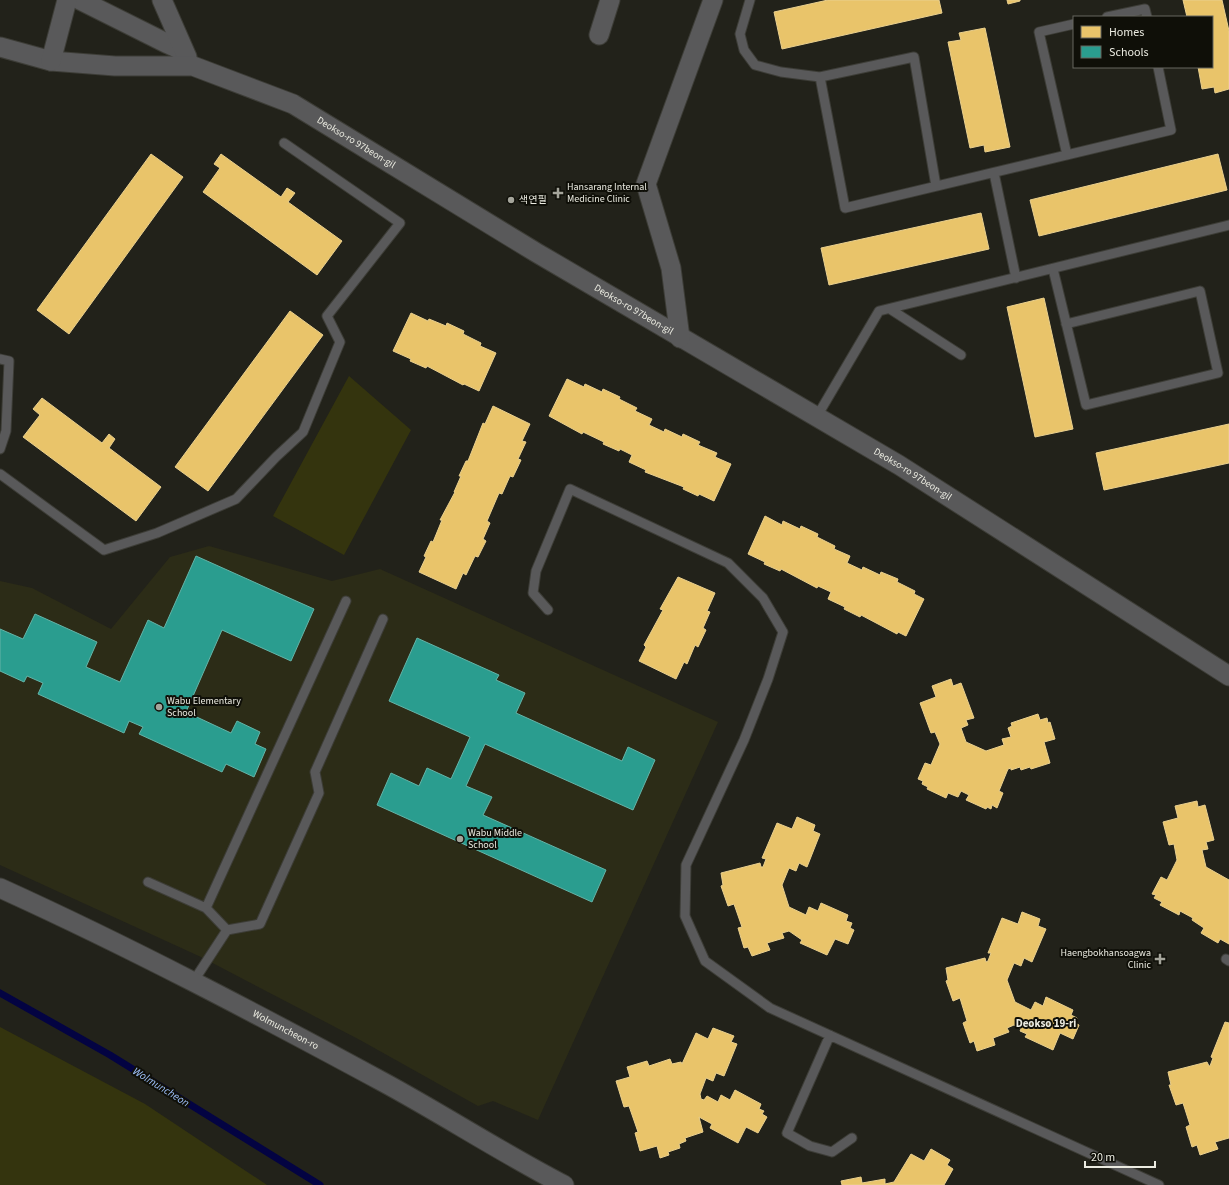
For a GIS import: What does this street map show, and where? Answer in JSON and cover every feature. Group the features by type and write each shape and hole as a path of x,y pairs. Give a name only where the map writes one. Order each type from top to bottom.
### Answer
{"street":[{"path":"51,61 66,12 67,0"},
{"path":"80,0 183,50"},
{"path":"162,0 183,50 193,66"},
{"path":"599,35 610,0"},
{"path":"680,338 671,268 646,184 713,0"},
{"name":"Deokso-ro 97beon-gil","path":"0,47 51,61 115,66 193,66 293,104 392,166 680,338 898,465 1229,676"},
{"name":"Wolmuncheon-ro","path":"0,888 57,914 193,982 384,1082 564,1185"}],"lane":[{"path":"750,0 740,34 744,50 755,65 781,72 820,78 914,57 936,186"},
{"path":"1112,16 1145,9 1147,16"},
{"path":"1066,155 1039,32 1073,24"},
{"path":"820,78 845,208 1171,130 1158,68"},
{"path":"0,474 104,550 157,533 236,499 276,457 303,432 340,342 327,316 400,223 284,143"},
{"path":"994,173 1016,278"},
{"path":"816,418 879,311 1229,225"},
{"path":"1053,269 1066,324 1086,405 1218,373 1200,291 1066,324"},
{"path":"890,309 961,355"},
{"path":"0,359 9,362 6,431 0,450"},
{"path":"548,610 533,593 536,571 570,489 728,563 763,598 783,632 768,679 744,740 686,866 685,916 705,961 770,1008 1159,1185"},
{"path":"206,908 346,602"},
{"path":"193,982 227,930 260,924 319,793 315,772 384,619"},
{"path":"148,882 206,908 227,930"},
{"path":"830,1035 787,1133 810,1146 832,1152 852,1138"}],"shaded area":[{"path":"349,376 411,430 344,555 273,516"},
{"name":"Wabu Middle School","path":"209,546 332,581 380,569 718,722 538,1120 493,1101 478,1106 360,1040 201,957 0,865 0,581 32,588 111,629 170,557"},
{"path":"0,1027 145,1104 267,1185 0,1185"}],"building: Homes":[{"path":"828,0 939,0 942,13 782,49 774,12"},
{"path":"1007,0 1020,0 1020,1 1008,4"},
{"path":"1183,0 1222,0 1229,31 1229,89 1215,93 1214,87 1202,89 1198,68 1213,68 1213,16 1187,16"},
{"path":"985,28 1010,147 985,152 984,145 970,148 948,42 961,40 959,33"},
{"path":"151,154 183,177 69,334 37,310"},
{"path":"221,154 281,197 287,188 295,193 288,202 342,241 317,275 203,192 220,168 214,164"},
{"path":"1218,154 1227,190 1039,236 1030,200"},
{"path":"981,213 989,249 829,285 821,248"},
{"path":"1044,298 1073,429 1035,437 1007,307"},
{"path":"290,311 323,335 208,491 175,467"},
{"path":"411,313 428,321 429,319 446,326 447,323 464,331 463,334 481,343 480,346 496,353 479,391 464,384 463,385 427,366 426,368 410,361 411,359 393,351"},
{"path":"567,379 584,387 585,384 602,392 603,389 620,397 619,399 637,408 635,411 652,419 649,425 664,432 665,429 682,437 683,434 700,442 698,445 717,453 715,457 731,464 714,501 699,494 698,496 683,489 684,487 645,472 646,470 629,462 632,455 620,449 619,451 603,444 604,442 583,432 582,434 549,416"},
{"path":"42,398 102,443 109,434 115,439 109,448 161,487 136,521 23,437 40,415 33,409"},
{"path":"493,406 530,424 522,441 526,442 518,459 521,460 513,477 510,476 502,494 499,493 487,521 490,523 483,539 486,541 478,557 475,556 466,575 463,573 456,589 419,572 426,557 424,556 431,541 433,542 442,520 440,520 455,492 461,476 459,476 466,461 468,461 483,423 485,424"},
{"path":"1229,424 1229,463 1104,490 1096,453"},
{"path":"765,516 782,525 783,521 800,529 801,526 818,534 817,537 835,546 834,549 850,556 847,563 862,570 863,567 880,575 881,572 898,579 897,582 915,591 914,594 924,599 906,636 898,632 897,634 861,615 860,617 844,609 845,607 828,599 831,592 818,586 817,588 781,569 780,571 764,564 765,562 748,554"},
{"path":"678,577 715,593 707,611 710,612 703,628 706,630 698,647 695,645 687,664 684,662 676,679 639,661 646,647 644,645 663,610 660,609"},
{"path":"951,679 953,686 961,683 974,718 966,720 968,725 961,728 966,742 986,751 1004,745 1002,739 1011,737 1008,728 1012,726 1011,723 1038,714 1040,720 1047,718 1048,723 1050,722 1055,739 1044,742 1050,763 1031,769 1030,767 1021,770 1020,767 1011,770 1011,768 1008,769 999,791 1003,793 997,808 992,805 991,809 987,807 986,809 966,800 969,795 961,791 958,797 948,793 946,798 927,789 928,787 922,784 923,781 918,779 925,763 931,765 940,744 935,732 931,733 920,703 936,697 932,686"},
{"path":"1197,801 1198,807 1205,805 1214,840 1206,842 1208,849 1202,850 1206,867 1229,880 1229,944 1220,939 1218,943 1201,933 1204,928 1192,920 1193,918 1180,911 1179,915 1160,905 1162,902 1154,898 1156,895 1152,894 1161,877 1167,880 1177,860 1174,844 1169,845 1163,822 1178,818 1175,806"},
{"path":"797,817 815,825 813,831 820,834 807,867 799,863 796,871 789,868 782,885 789,907 806,915 809,907 818,911 821,903 848,915 846,921 852,923 850,928 854,930 848,944 835,939 827,955 800,943 802,940 789,931 782,933 784,938 767,943 770,950 752,956 748,947 744,948 738,928 742,927 734,904 728,906 721,886 723,885 721,873 760,863 761,867 763,867 766,859 762,858 777,823 792,829"},
{"path":"1022,912 1040,919 1038,926 1046,929 1032,962 1024,958 1021,966 1014,963 1007,980 1015,1002 1031,1010 1035,1002 1043,1006 1046,997 1073,1010 1071,1015 1077,1018 1075,1023 1079,1025 1073,1039 1060,1033 1053,1050 1025,1037 1027,1034 1020,1031 1021,1029 1014,1025 1007,1028 1009,1032 993,1038 995,1045 977,1051 974,1041 970,1043 963,1023 967,1021 960,998 953,1001 946,981 948,980 946,968 985,958 986,962 988,961 991,953 988,953 1002,918 1018,924"},
{"path":"1225,1022 1229,1023 1229,1138 1215,1142 1218,1149 1200,1155 1197,1145 1192,1147 1186,1127 1190,1125 1183,1103 1176,1105 1169,1085 1171,1085 1168,1072 1207,1062 1210,1066 1213,1058 1211,1057"},
{"path":"713,1028 734,1036 731,1042 737,1044 724,1076 716,1073 713,1081 706,1078 700,1094 701,1099 704,1100 707,1096 718,1102 721,1095 730,1100 735,1090 761,1104 759,1109 764,1111 762,1114 767,1117 758,1133 746,1127 738,1143 710,1128 712,1124 699,1117 703,1132 685,1138 686,1141 679,1144 680,1148 668,1152 669,1155 660,1158 657,1146 640,1151 635,1133 638,1132 629,1106 624,1107 616,1081 630,1077 627,1067 647,1061 649,1066 670,1059 672,1064 681,1062 682,1064 696,1033 708,1039"},
{"path":"931,1149 950,1160 947,1165 953,1169 944,1185 842,1185 841,1181 861,1177 862,1183 885,1179 885,1184 894,1182 911,1154 924,1161"}],"building: Schools":[{"path":"196,556 314,609 291,661 222,630 186,712 231,733 237,721 260,732 255,744 266,749 254,777 226,764 222,772 139,734 143,727 129,721 124,733 38,694 43,683 27,676 24,682 0,671 0,629 23,639 35,614 97,642 86,667 120,682 148,620 164,628"},
{"path":"417,638 499,675 496,680 525,693 516,713 622,761 628,747 655,760 633,810 485,744 466,786 492,797 483,815 606,870 592,902 377,805 391,773 419,786 427,768 451,779 470,737 389,701"}],"waterway":[{"name":"Wolmuncheon","path":"0,993 110,1055 320,1185"}],"place":[{"name":"Hansarang Internal Medicine Clinic","path":"558,193"},
{"name":"색연필","path":"511,200"},
{"name":"Wabu Elementary School","path":"159,707"},
{"name":"Wabu Middle School","path":"460,839"},
{"name":"Haengbokhansoagwa Clinic","path":"1160,959"}],"district":[{"name":"Deokso 19-ri","path":"1046,1023"}]}
